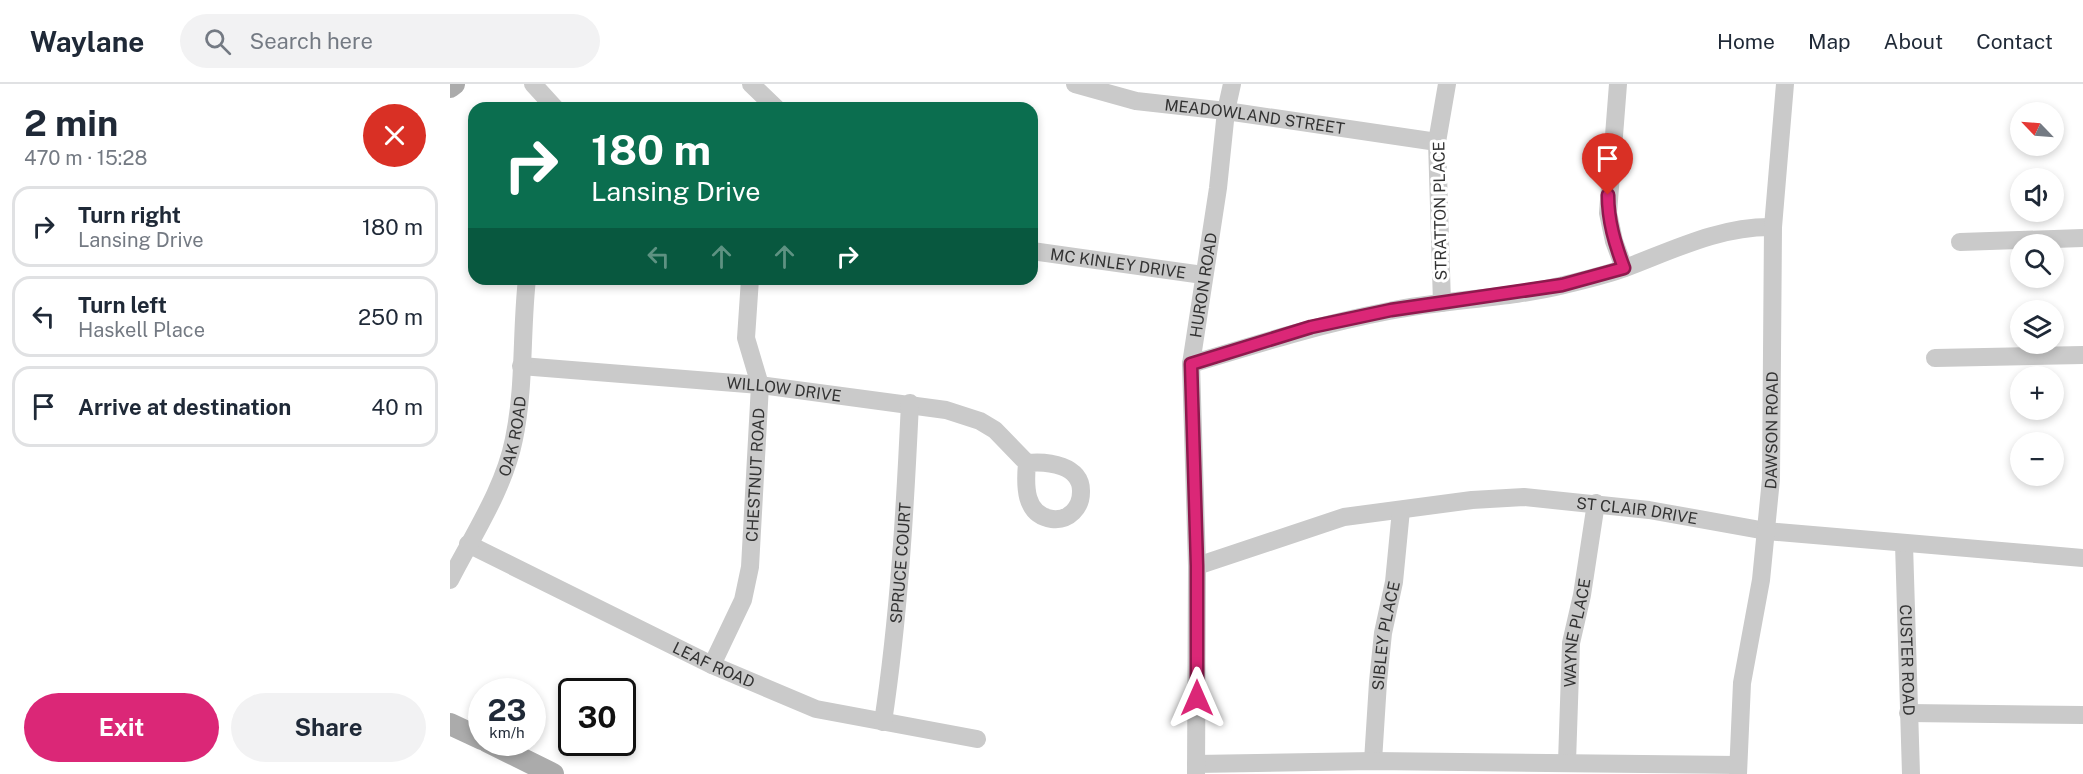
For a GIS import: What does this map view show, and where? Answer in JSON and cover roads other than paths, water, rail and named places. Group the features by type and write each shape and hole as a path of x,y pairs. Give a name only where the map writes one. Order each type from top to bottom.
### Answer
{"main road":[{"path":"450,87 454,84"},
{"path":"450,724 468,732"},
{"path":"516,756 553,774"}],"street":[{"path":"533,84 550,102"},
{"path":"751,84 770,102"},
{"name":"MEADOWLAND STREET","path":"1075,84 1136,101 1226,111 1437,142"},
{"name":"HURON ROAD","path":"1196,769 1197,566 1191,364 1218,188 1226,111 1233,84"},
{"name":"STRATTON PLACE","path":"1442,303 1437,142 1448,84"},
{"path":"1618,84 1608,213 1614,242 1624,268"},
{"name":"DAWSON ROAD","path":"1738,770 1742,683 1761,580 1771,479 1773,227 1785,84"},
{"path":"1191,364 1311,327 1391,310 1562,285 1624,268 1663,252 1720,234 1750,226 1773,227"},
{"path":"1960,242 2083,238"},
{"name":"MC KINLEY DRIVE","path":"1038,252 1203,276"},
{"name":"OAK ROAD","path":"450,580 498,486 514,440 520,401 527,285"},
{"name":"CHESTNUT ROAD","path":"712,665 743,600 750,567 760,385 747,338 750,285"},
{"path":"1935,358 2083,355"},
{"name":"WILLOW DRIVE","path":"521,366 760,385 910,403 946,410 980,421 995,430 1028,463"},
{"name":"SPRUCE COURT","path":"883,722 893,656 902,557 910,403"},
{"name":"ST CLAIR DRIVE","path":"1197,566 1344,518 1472,500 1524,496 1596,503 1766,531 2083,558"},
{"name":"WAYNE PLACE","path":"1567,762 1571,643 1582,595 1596,503"},
{"name":"SIBLEY PLACE","path":"1373,761 1379,672 1394,582 1401,510"},
{"name":"LEAF ROAD","path":"468,544 712,665 816,709 976,739"},
{"name":"CUSTER ROAD","path":"1904,544 1911,774"},
{"path":"1908,713 2083,715"},
{"path":"1196,769 1373,761 1468,769 1567,762 1738,770"}]}
